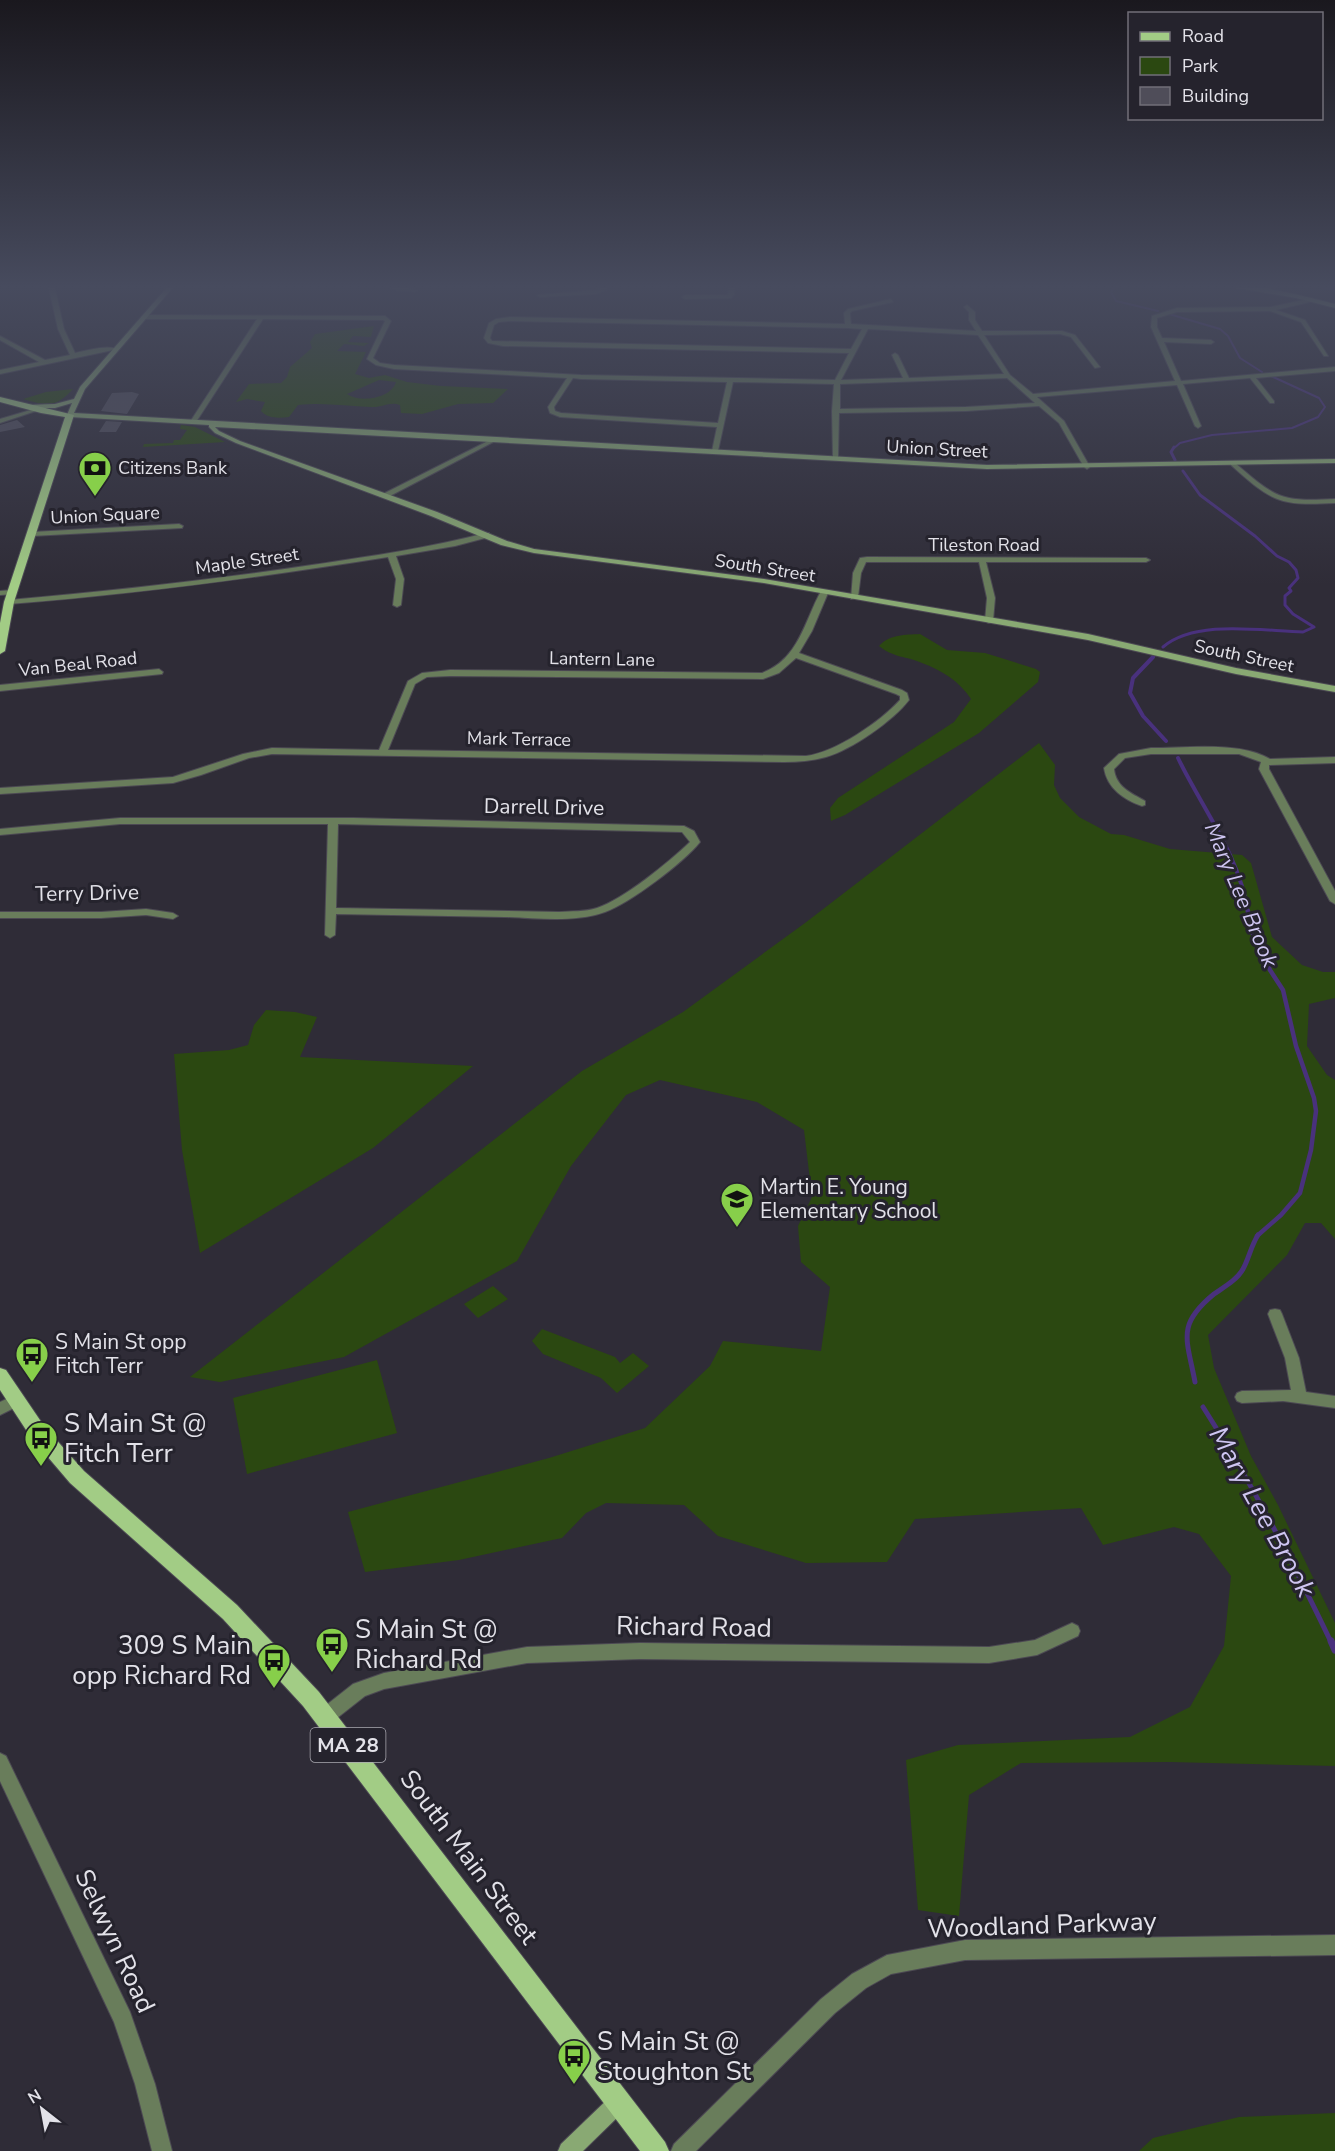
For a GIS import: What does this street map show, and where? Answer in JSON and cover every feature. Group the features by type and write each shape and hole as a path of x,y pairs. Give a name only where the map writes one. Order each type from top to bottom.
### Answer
{"main road":[{"path":"0,651 11,597 75,400 85,384"},
{"path":"0,399 36,410 70,416"},
{"path":"26,407 56,406 75,400"},
{"name":"Union Street","path":"70,416 987,467 1335,461"},
{"name":"South Street","path":"213,423 212,427 215,430 238,442 486,536 551,555 764,581 1088,638 1236,671 1335,689"},
{"name":"South Main Street","path":"0,1375 8,1405 77,1477 230,1612 285,1668 326,1716 656,2151"},
{"path":"568,2151 619,2102"}],"street":[{"path":"193,422 218,384"},
{"path":"566,384 551,407 552,412 560,415 720,425"},
{"path":"715,452 729,384"},
{"path":"835,458 837,384"},
{"path":"1018,384 1062,422 1087,467"},
{"path":"1032,396 1155,384"},
{"path":"1181,384 1198,426"},
{"path":"1258,384 1272,402"},
{"path":"835,411 937,410 1042,404"},
{"path":"0,421 36,410"},
{"path":"383,496 496,439"},
{"path":"1233,464 1268,493 1283,502 1334,501"},
{"name":"Union Square","path":"32,534 179,526"},
{"name":"Maple Street","path":"0,593 11,597 206,583 463,542 486,536"},
{"path":"391,554 400,579 397,605"},
{"name":"Tileston Road","path":"854,597 857,589 858,566 863,560 1146,560"},
{"path":"982,560 993,599 993,611 989,621"},
{"name":"Lantern Lane","path":"382,753 411,683 425,675 450,673 752,678 777,671 796,655 824,593"},
{"name":"Mark Terrace","path":"0,790 173,780 193,775 235,758 264,752 812,758 841,747 895,710 905,700 904,695 899,692 796,655"},
{"name":"Van Beal Road","path":"0,688 159,672"},
{"path":"1142,803 1116,786 1109,776 1109,768 1122,756 1151,751 1228,751 1248,753 1268,762 1335,760"},
{"path":"1268,762 1265,763 1264,769 1335,901"},
{"name":"Darrell Drive","path":"0,832 120,821 333,821 684,829 690,833 695,842 687,852 628,894 596,911 559,915 332,910"},
{"path":"330,935 333,821"},
{"name":"Terry Drive","path":"0,915 101,915 147,912 173,916"},
{"path":"1275,1314 1292,1358 1300,1397"},
{"path":"1242,1397 1283,1395 1334,1403"},
{"name":"Richard Road","path":"326,1716 359,1690 384,1681 527,1655 640,1651 989,1655 1037,1647 1072,1631"},
{"name":"Selwyn Road","path":"0,1762 123,2019 146,2084 162,2151"},
{"name":"Woodland Parkway","path":"681,2151 828,2006 859,1981 887,1965 917,1956 964,1950 1335,1945"}],"green space":[{"path":"249,384 369,384 347,394 366,399 381,396 395,384 508,389 493,403 458,404 422,414 401,413 400,405 396,404 375,407 317,404 298,405 289,417 278,418 270,417 261,411 265,402 247,399 236,402"},
{"path":"73,389 61,400 50,404 23,399 46,392"},
{"path":"181,425 195,427 225,442 143,447 144,444 173,443 174,440 180,440 187,430 180,429"},
{"path":"920,634 947,650 985,653 1036,669 1040,672 1038,682 979,733 845,815 831,821 830,808 838,798 954,722 971,699 956,682 944,673 890,653 879,646 893,637"},
{"path":"1039,743 1055,765 1054,785 1060,798 1079,817 1111,834 1124,835 1170,849 1242,855 1251,863 1272,937 1302,965 1323,972 1335,972 1335,998 1309,1004 1307,1046 1327,1075 1335,1080 1335,1239 1321,1223 1305,1223 1287,1255 1208,1335 1214,1368 1251,1456 1278,1505 1335,1623 1335,1766 1170,1762 1021,1763 969,1795 959,1916 918,1910 906,1760 958,1745 1130,1737 1190,1707 1224,1646 1231,1576 1199,1534 1174,1527 1103,1545 1081,1508 915,1519 887,1562 806,1563 718,1536 684,1505 606,1503 586,1513 562,1538 459,1560 365,1572 348,1512 549,1458 645,1428 710,1366 723,1341 821,1351 830,1287 801,1262 798,1226 812,1197 804,1130 757,1102 660,1080 626,1095 571,1166 517,1261 344,1357 220,1382 190,1377 582,1071 683,1012 805,923"},
{"path":"266,1010 295,1012 317,1017 300,1057 473,1066 373,1148 200,1253 182,1150 174,1054 229,1050 248,1045 254,1025"},
{"path":"493,1286 508,1299 478,1318 464,1304"},
{"path":"542,1329 615,1357 620,1363 633,1353 649,1366 617,1393 601,1378 543,1354 532,1341"},
{"path":"377,1360 397,1433 247,1474 233,1398"},
{"path":"1335,2113 1335,2151 1139,2151 1153,2138 1239,2117"}],"building":[{"path":"112,393 139,394 127,414 101,411"},
{"path":"17,420 25,427 0,432 0,425"},
{"path":"106,421 122,422 116,432 99,432"}],"waterway":[{"name":"Mary Lee Brook","path":"1173,449 1180,443 1212,435 1292,428 1318,417 1325,407 1319,398 1289,384"},
{"name":"Mary Lee Brook","path":"1174,447 1171,452 1175,460"},
{"name":"Mary Lee Brook","path":"1163,647 1177,638 1211,630 1249,629 1303,632 1314,627 1293,614 1285,605 1285,596 1291,591 1289,588 1298,578 1296,570 1289,562 1277,556 1255,536 1200,495 1183,471"},
{"name":"Mary Lee Brook","path":"1153,657 1133,678 1130,693 1143,716 1166,741"},
{"name":"Mary Lee Brook","path":"1178,758 1229,852 1244,892 1248,913"},
{"name":"Mary Lee Brook","path":"1248,911 1250,928 1270,970 1283,990 1296,1046 1314,1098 1316,1111 1311,1150 1300,1193 1281,1215 1258,1235"},
{"name":"Mary Lee Brook","path":"1195,1382 1187,1343 1189,1324 1202,1305 1240,1273 1258,1235"},
{"name":"Mary Lee Brook","path":"1203,1407 1271,1523 1331,1642"},
{"name":"Mary Lee Brook","path":"1331,1641 1335,1650"}],"place":[{"name":"Citizens Bank","path":"95,497"},
{"name":"Martin E. Young Elementary School","path":"737,1228"},
{"name":"S Main St opp Fitch Terr","path":"32,1383"},
{"name":"S Main St @ Fitch Terr","path":"41,1467"},
{"name":"S Main St @ Richard Rd","path":"332,1673"},
{"name":"309 S Main opp Richard Rd","path":"274,1689"},
{"name":"S Main St @ Stoughton St","path":"574,2085"}]}
